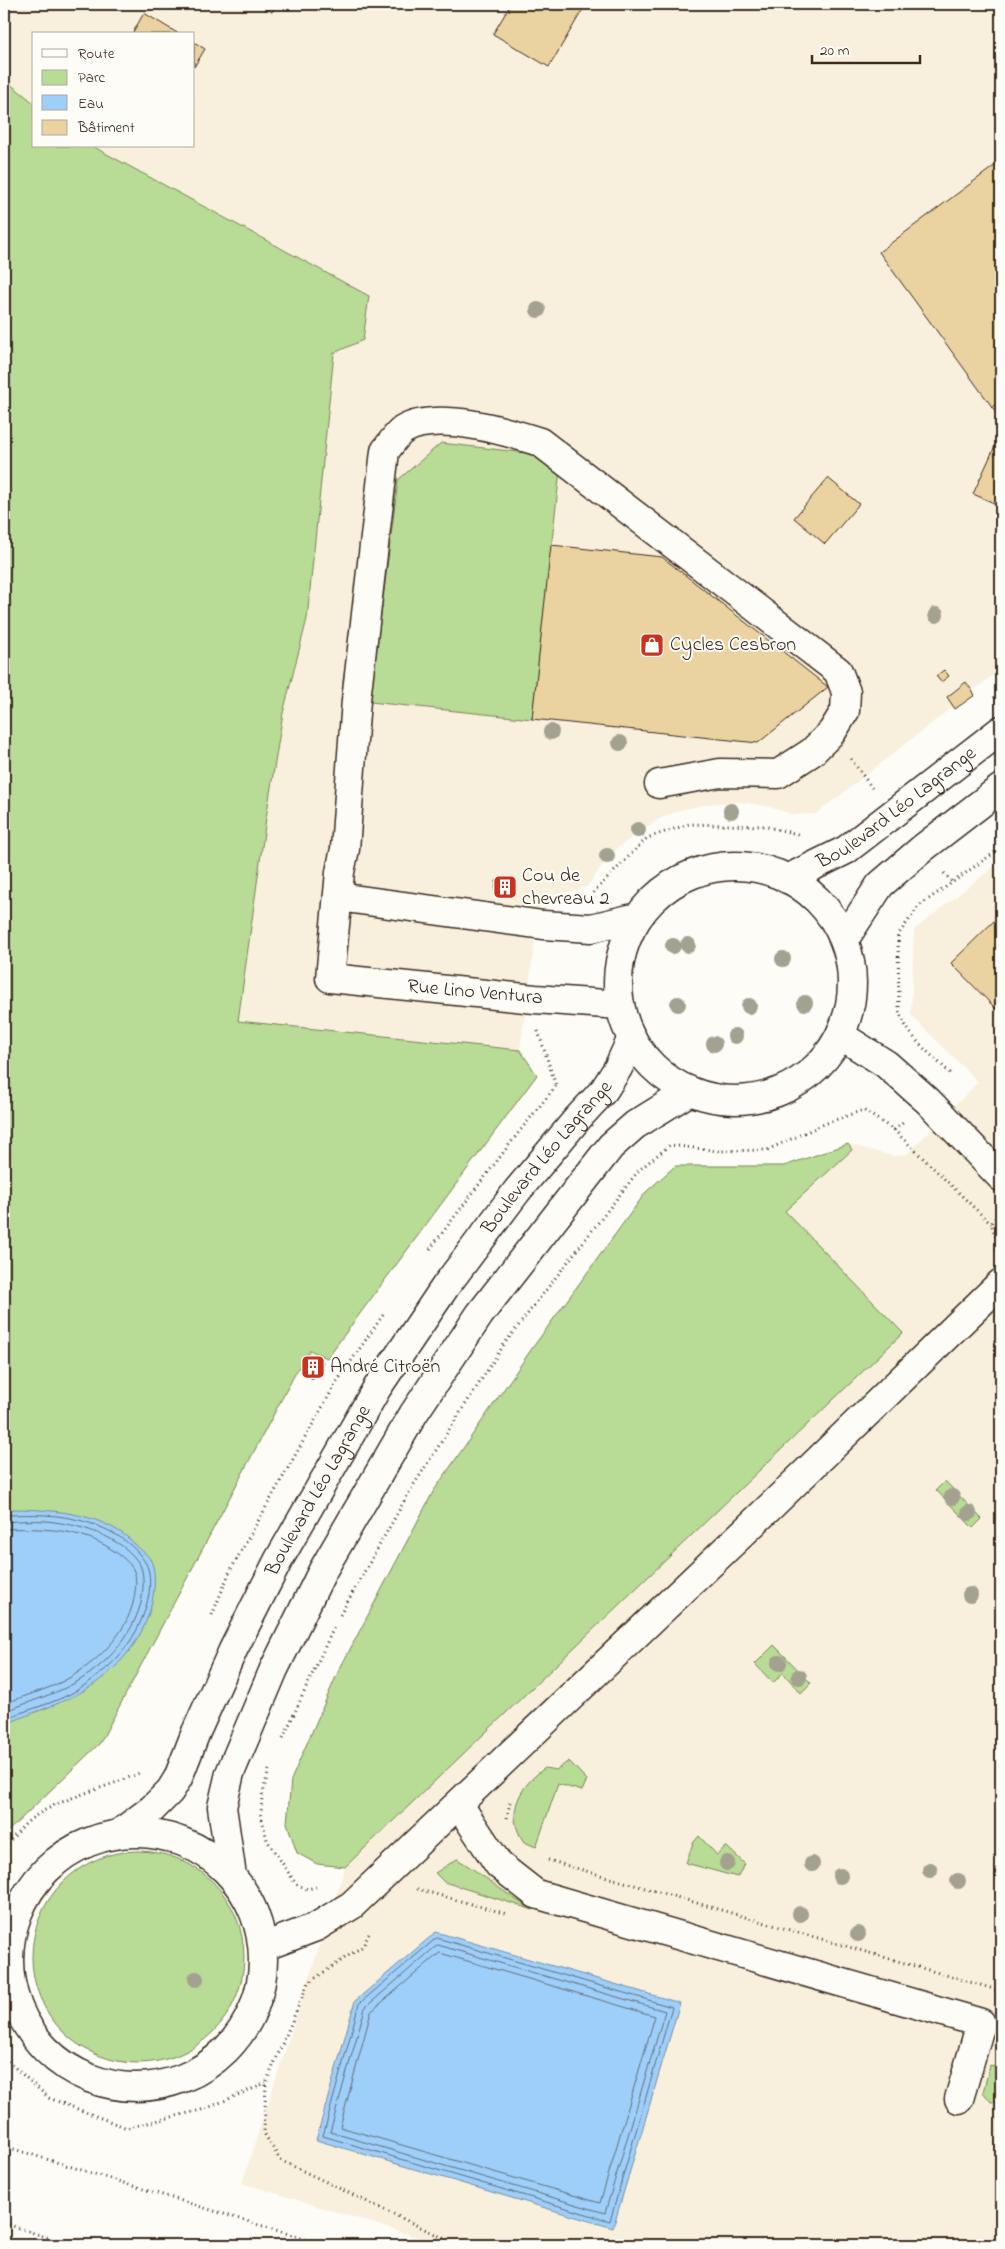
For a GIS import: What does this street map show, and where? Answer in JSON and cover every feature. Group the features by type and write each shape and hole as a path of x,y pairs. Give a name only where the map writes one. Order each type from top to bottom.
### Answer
{"street":[{"path":"638,917 591,928 543,925 338,898 340,872 345,849 356,700 385,451 403,431 426,422 450,421 519,435 540,442 838,671 846,692 845,710 832,732 812,752 778,774 720,773 659,784"},
{"name":"Boulevard Léo Lagrange","path":"787,879 846,850 1001,730"},
{"path":"844,940 880,885 923,848 1001,788"},
{"path":"720,867 748,867 787,879 805,890 821,905 844,940 850,964 852,988 848,1012 840,1035 828,1055 811,1072 792,1086 776,1092 759,1098 736,1100 712,1098 690,1091 670,1080 652,1066 632,1038 620,1005 618,978 626,940 638,917 657,896 680,880 706,870 720,867"},
{"name":"Rue Lino Ventura","path":"338,898 330,978 535,999 620,1005"},
{"path":"840,1035 886,1064 928,1101 1001,1177"},
{"name":"Boulevard Léo Lagrange","path":"120,1833 152,1809 170,1791 178,1778 196,1732 233,1650 278,1561 377,1388 445,1287 517,1191 604,1090 618,1068 632,1038"},
{"path":"232,1876 222,1807 230,1773 274,1669 323,1570 380,1470 414,1413 480,1314 611,1146 635,1125 690,1091"},
{"path":"263,1947 316,1927 352,1905 1001,1283"},
{"path":"459,1804 499,1865 536,1894 982,2023 959,2099"},
{"path":"120,1833 162,1835 200,1850 232,1876 253,1909 263,1947 260,1994 239,2036 204,2069 161,2086 114,2087 70,2070 34,2039 8,1993 7,1953 18,1910 42,1872 78,1846 120,1833"}],"path":[{"path":"986,703 1001,692"},
{"path":"867,795 881,784"},
{"path":"588,898 647,838 689,824 763,826 805,836"},
{"path":"952,1076 907,1030 901,1019 899,1010 898,935 919,906 1001,848"},
{"path":"535,999 539,1037 556,1086"},
{"path":"280,1745 338,1618 411,1489 505,1342 579,1244 639,1170 670,1146 718,1151 767,1150 824,1124 863,1110 894,1130 991,1224 999,1245 996,1252"},
{"path":"991,1224 1001,1209"},
{"path":"507,1824 508,1809 512,1796"},
{"path":"540,1858 1001,1991"},
{"path":"371,1928 364,1946 308,1983 266,2084 264,2133 280,2160 458,2245"},
{"path":"4,2058 50,2098 127,2128 206,2109 266,2084"},
{"path":"4,2146 324,2245"},
{"path":"4,2223 70,2245"}],"shaded area":[{"path":"4,4 1001,4 1001,669 816,814 794,815 767,806 738,802 709,804 680,810 657,820 617,848 587,887 541,898 520,1050 238,1021 266,818 283,713 307,619 334,353 369,296 96,148 195,148 195,32 32,32 32,101 4,79"},
{"path":"1001,861 1001,2245 443,2245 242,2183 345,1867 903,1333 785,1211 852,1150 848,1144 893,1156 907,1154 978,1082 911,1015 914,930"}],"green space":[{"path":"4,79 32,101 32,148 96,148 369,296 363,340 334,353 307,619 283,713 266,818 238,1021 520,1050 537,1075 327,1358 310,1350 296,1372 100,1743 4,1835"},
{"path":"441,443 544,455 560,470 532,719 370,702 398,480"},
{"path":"848,1144 852,1150 785,1211 903,1333 345,1867 317,1864 297,1853 287,1823 291,1780 338,1672 433,1492 533,1347 646,1192 675,1166 784,1166"},
{"path":"945,1481 982,1519 973,1528 936,1490"},
{"path":"774,1645 811,1683 801,1693 783,1673 773,1683 755,1664"},
{"path":"569,1761 587,1780 582,1791 558,1784 536,1847 524,1842 515,1821 515,1811 522,1792 528,1783 545,1768 556,1770"},
{"path":"699,1836 717,1855 726,1846 745,1864 737,1877 686,1863 693,1843"},
{"path":"128,1851 148,1851 169,1855 188,1863 213,1882 226,1898 236,1916 242,1936 244,1957 242,1978 236,1998 226,2016 213,2032 188,2051 169,2059 148,2063 128,2063 107,2059 88,2051 71,2039 56,2024 44,2007 36,1988 32,1967 32,1947 36,1926 44,1907 56,1890 71,1875 88,1863 107,1855"},
{"path":"457,1859 533,1910 444,1882 435,1873"},
{"path":"990,2065 1001,2068 1001,2102 991,2102 983,2092"}],"water":[{"path":"14,1509 64,1512 96,1520 111,1527 125,1536 149,1557 154,1571 154,1584 151,1606 141,1633 131,1649 112,1670 99,1681 73,1696 4,1725 4,1511"},
{"path":"436,1932 680,2003 613,2228 316,2140 355,2001"}],"building":[{"path":"260,4 277,4 272,12"},
{"path":"511,4 586,4 549,67 493,34"},
{"path":"144,13 176,32 133,32"},
{"path":"195,43 205,49 195,65"},
{"path":"1001,161 1001,419 879,252"},
{"path":"996,444 1001,446 1001,506 973,494"},
{"path":"828,478 859,504 825,544 794,518"},
{"path":"551,545 662,557 828,687 758,743 532,719"},
{"path":"944,670 949,676 941,682 936,676"},
{"path":"966,682 975,695 955,709 947,697"},
{"name":"Cou de chevreau 2","path":"496,881 516,883 515,894 495,892"},
{"path":"1001,914 1001,1014 951,963"},
{"name":"André Citroën","path":"313,1356 323,1362 313,1379 303,1373"}],"place":[{"name":"Cycles Cesbron","path":"652,645"},
{"name":"Cou de chevreau 2","path":"505,887"},
{"name":"André Citroën","path":"313,1367"}]}
